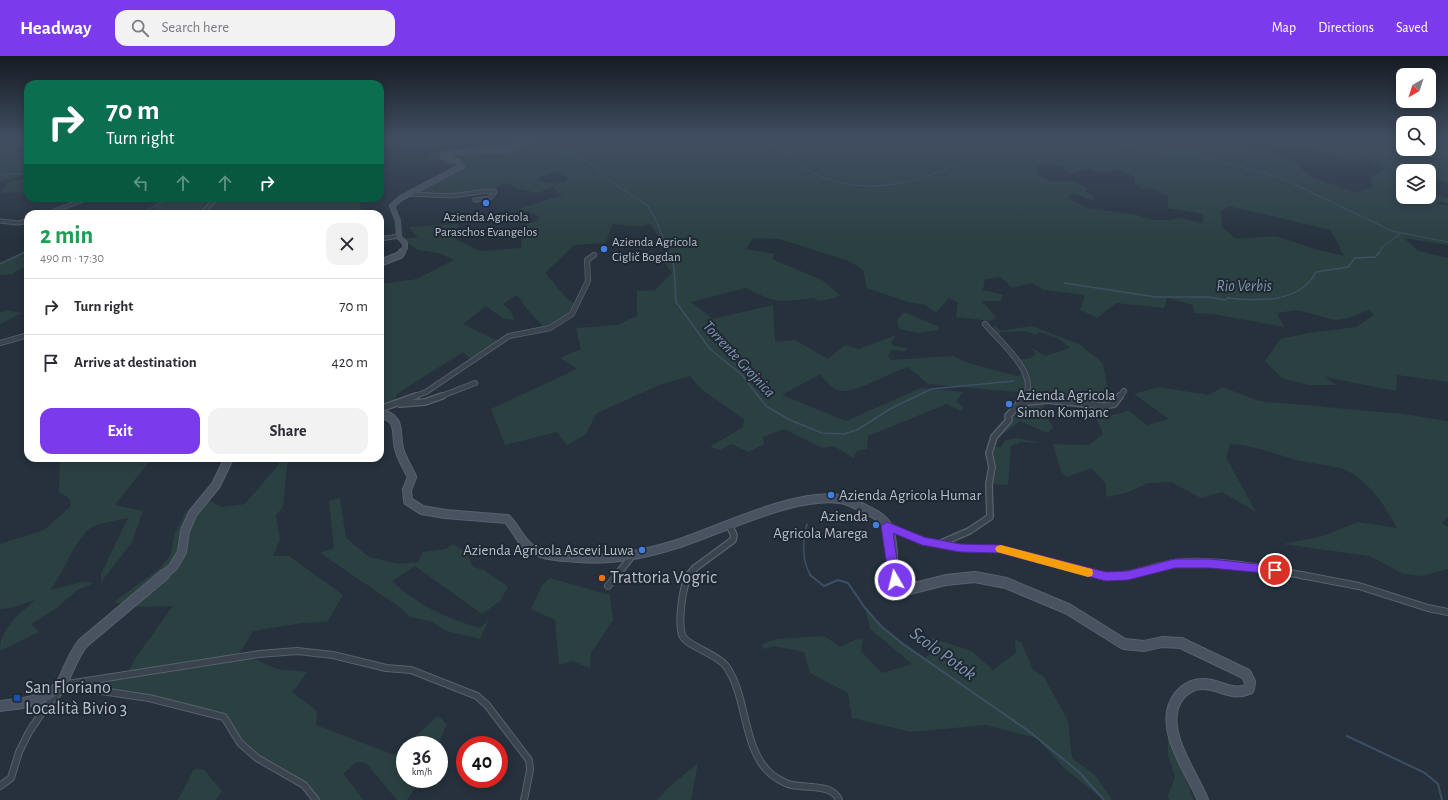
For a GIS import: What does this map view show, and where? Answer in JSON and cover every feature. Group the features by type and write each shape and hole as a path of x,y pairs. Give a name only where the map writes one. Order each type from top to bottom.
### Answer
{"street":[{"path":"384,261 400,255 405,248 405,243 399,236 398,223 391,208 395,202 447,174"},
{"path":"408,194 451,196 487,191 495,192 490,198 475,200"},
{"path":"57,210 78,202"},
{"path":"205,210 213,202"},
{"path":"0,221 18,223 24,221"},
{"path":"384,238 399,236"},
{"path":"384,408 426,392 509,336 550,328 572,314 588,281 587,260 594,255"},
{"path":"939,544 968,531 990,517 988,484 992,467 988,453 994,436 1009,420 1008,416 1028,392 1030,382 1025,369 985,324"},
{"path":"0,343 24,336"},
{"path":"395,404 425,402 475,383"},
{"path":"1019,403 1047,400 1104,406 1114,404 1124,391"},
{"path":"384,415 398,427 399,448 412,474 407,490 408,501 422,510 445,514 507,519 513,524 520,539 526,546 536,551 553,556 615,559 632,556 655,551 778,508 820,499 839,499 856,504 874,514 887,526 922,541 960,548 1000,549 1106,577 1128,576 1175,563 1210,563 1275,570 1359,586 1428,608 1448,612"},
{"path":"0,786 10,778 19,752 29,732 63,685 72,658 83,643 173,567 182,552 185,531 193,513 216,485 227,462"},
{"path":"729,525 734,535 734,540 695,568 688,576 681,600 682,635 687,641 720,659 727,668 737,690 759,762 772,775 791,785 830,790 837,795 839,800"},
{"path":"887,526 895,580 898,586 902,588 910,589 946,580 975,577 1006,583 1068,609 1124,644 1144,646 1162,642 1181,643 1246,674 1250,682 1249,689 1244,692 1236,694 1202,682 1192,686 1180,694 1172,704 1169,716 1171,730 1202,800"},
{"path":"608,586 632,556"},
{"path":"0,706 36,700 52,693 63,685 210,661 297,651 334,655 386,668 411,670 478,696 487,705 529,760 531,766 523,792 524,800"},
{"path":"63,685 149,698 224,717 240,743 257,758 304,785 316,800"}],"green space":[{"path":"0,174 24,174 24,175 0,182"},
{"path":"442,174 548,174 538,178 539,181 561,183 569,180 561,174 1038,174 1045,179 1058,182 1072,180 1088,189 1086,191 1095,198 1094,201 1073,193 1068,198 1087,208 1133,214 1153,220 1179,218 1202,223 1203,214 1168,208 1168,196 1151,187 1143,189 1135,184 1135,178 1128,174 1307,174 1311,177 1357,193 1372,187 1370,177 1377,174 1396,174 1396,204 1436,204 1436,194 1448,198 1448,203 1439,201 1437,204 1448,206 1448,245 1404,238 1418,251 1448,258 1448,382 1397,375 1396,391 1325,377 1336,385 1309,385 1282,378 1265,361 1280,339 1308,333 1356,327 1374,315 1369,310 1348,318 1335,320 1297,310 1277,313 1284,327 1213,314 1194,313 1193,305 1167,298 1164,308 1116,303 1097,318 1080,310 1085,295 1044,290 1032,283 1011,288 1001,277 985,279 983,290 1003,295 1001,301 982,301 996,317 990,321 956,317 958,303 949,298 936,313 925,305 908,302 867,288 863,270 849,261 779,239 753,238 746,249 775,254 772,259 822,280 840,295 835,298 818,301 814,298 786,301 765,297 746,288 691,302 713,319 773,305 775,342 795,340 828,359 845,345 859,349 896,335 891,343 894,346 907,348 905,351 891,350 888,357 892,360 953,356 965,362 1017,376 1026,374 1018,360 1031,358 1036,354 1031,347 1045,356 1070,348 1058,338 1039,332 1036,335 1024,331 1001,332 998,336 995,335 994,325 1001,331 1031,326 1082,345 1098,358 1103,364 1110,401 1088,403 1053,400 1045,403 1043,416 1048,419 1053,427 1048,433 1020,421 998,438 996,447 1001,447 1005,440 1018,438 1041,443 1021,442 1011,446 1008,485 989,484 992,467 989,453 994,437 1026,393 928,384 908,367 864,386 847,391 841,391 832,387 820,374 782,395 846,421 921,388 963,392 956,402 964,407 960,411 947,404 868,436 867,449 856,451 854,458 834,446 822,448 784,429 763,437 764,444 749,452 731,444 720,450 710,447 743,427 744,419 701,389 690,376 662,384 597,413 585,435 567,445 557,432 505,445 491,409 577,369 560,358 581,349 576,328 617,325 637,316 637,291 655,290 672,273 664,262 669,255 665,245 649,223 642,227 612,224 606,243 574,245 545,273 567,299 574,303 566,316 558,321 543,326 528,310 517,295 503,304 510,310 515,320 502,318 486,306 463,324 500,342 473,361 463,352 397,394 395,399 416,395 384,406 384,283 417,279 454,260 439,253 417,250 403,239 418,237 408,227 458,224 456,239 480,251 521,248 523,225 537,221 540,217 527,211 518,211 525,205 530,206 545,200 562,196 553,187 538,193 515,188 508,183 501,184 496,190 473,190 455,195 413,193 420,186 419,185","holes":["1228,206 1331,230 1344,256 1315,249 1276,236 1236,239 1222,227 1221,211"]},
{"path":"1436,174 1448,174 1448,183 1436,179"},
{"path":"24,178 24,192 0,193 8,182"},
{"path":"156,202 360,202 362,210 150,210 154,209"},
{"path":"24,252 24,268 12,274 0,275 0,262"},
{"path":"6,310 22,313 0,324 0,313"},
{"path":"904,312 939,327 938,330 919,333 899,329 897,320"},
{"path":"1158,387 1209,395 1222,387 1259,401 1403,414 1448,421 1448,518 1442,523 1448,527 1448,569 1422,576 1404,574 1369,556 1283,544 1323,536 1358,522 1397,528 1374,493 1363,481 1351,472 1332,466 1297,460 1259,449 1230,444 1226,457 1256,512 1222,492 1201,498 1171,482 1148,483 1126,493 1106,497 1106,484 1091,468 1067,477 1061,471 1053,444 1089,445 1103,434 1096,418 1122,413 1128,410 1147,425 1169,419 1134,394"},
{"path":"60,462 157,462 148,463 115,505 143,511 132,542 101,582 101,574 128,518 102,524 89,529 77,543 50,590 83,582 93,582 90,585 77,590 58,607 31,624 39,632 0,651 3,635 7,629 12,622 35,600 11,608 0,609 0,544 44,530 71,506 69,498 59,492"},
{"path":"279,462 288,462 283,507 276,515 280,540 273,556 289,556 343,595 327,622 302,623 253,631 237,657 257,660 277,669 308,672 292,692 317,711 316,725 394,755 396,753 396,788 415,788 407,800 397,800 366,763 357,762 343,774 364,800 316,800 304,785 257,758 240,743 224,717 209,712 88,688 91,683 127,674 136,657 173,606 138,607 114,602 159,569 170,556 175,534 185,513 204,498 222,507 245,504 279,464"},
{"path":"340,498 346,538 369,557 399,564 418,562 423,552 446,549 453,544 467,553 473,567 484,570 508,587 500,601 482,614 415,566 392,581 422,604 456,620 480,628 489,619 480,639 446,631 430,621 410,617 401,608 320,553 334,548 329,501"},
{"path":"550,578 610,595 613,620 591,653 590,668 572,661 559,665 555,620 531,609 542,585"},
{"path":"865,608 882,627 925,658 938,649 930,637 973,652 993,670 1016,653 1015,640 1021,642 1033,669 1044,677 1068,721 1072,758 1095,775 1112,800 1104,800 1064,768 1037,738 986,725 911,732 852,718 848,693 810,673 804,652 774,646 764,649 762,644 777,639 824,636 841,647 855,640 863,639 861,651 882,673 912,664 870,629"},
{"path":"438,716 447,724 442,736 416,736"},
{"path":"1168,734 1194,800 1169,800 1168,796 1175,777 1168,755"},
{"path":"698,763 691,800 657,800 668,788"},
{"path":"194,769 204,770 222,791 215,800 178,800"}],"waterway":[{"path":"0,175 18,174"},
{"name":"Torrente Grojnica","path":"601,174 604,177 648,206 657,222 669,253"},
{"path":"814,174 832,181 867,186 903,183 933,174"},
{"path":"1266,174 1279,177 1392,231 1448,242"},
{"path":"147,210 163,202"},
{"name":"Rio Verbis","path":"1379,253 1382,247 1400,234"},
{"path":"0,264 24,252"},
{"name":"Torrente Grojnica","path":"669,252 674,266 676,302 710,349 742,375 766,406 790,420 822,433 844,434 857,430 890,409 931,389 1014,381"},
{"name":"Rio Verbis","path":"1064,283 1156,297 1208,297 1226,300 1227,298 1264,300 1289,295 1299,290 1309,282 1316,272 1348,267 1355,258 1375,257 1379,253"},
{"name":"Scolo Potok","path":"807,524 804,557 811,576"},
{"name":"Scolo Potok","path":"811,576 824,586 838,580 848,583 865,608 882,627 903,644 1030,732 1079,772 1104,800"},
{"path":"1347,736 1425,773 1438,784 1442,800"}],"slow traffic":[{"path":"1001,549 1042,559 1088,573"}],"place":[{"name":"Azienda Agricola Paraschos Evangelos","path":"486,203"},
{"name":"Azienda Agricola Ciglič Bogdan","path":"604,249"},
{"name":"Azienda Agricola Simon Komjanc","path":"1009,404"},
{"name":"Azienda Agricola Humar","path":"831,495"},
{"name":"Azienda Agricola Marega","path":"876,525"},
{"name":"Azienda Agricola Ascevi Luwa","path":"642,550"},
{"name":"Trattoria Vogric","path":"602,578"},
{"name":"San Floriano Località Bivio 3","path":"17,698"}],"route":[{"path":"895,580 887,526 922,541 960,548 1000,549 1106,577 1128,576 1175,563 1210,563 1275,570"}]}
